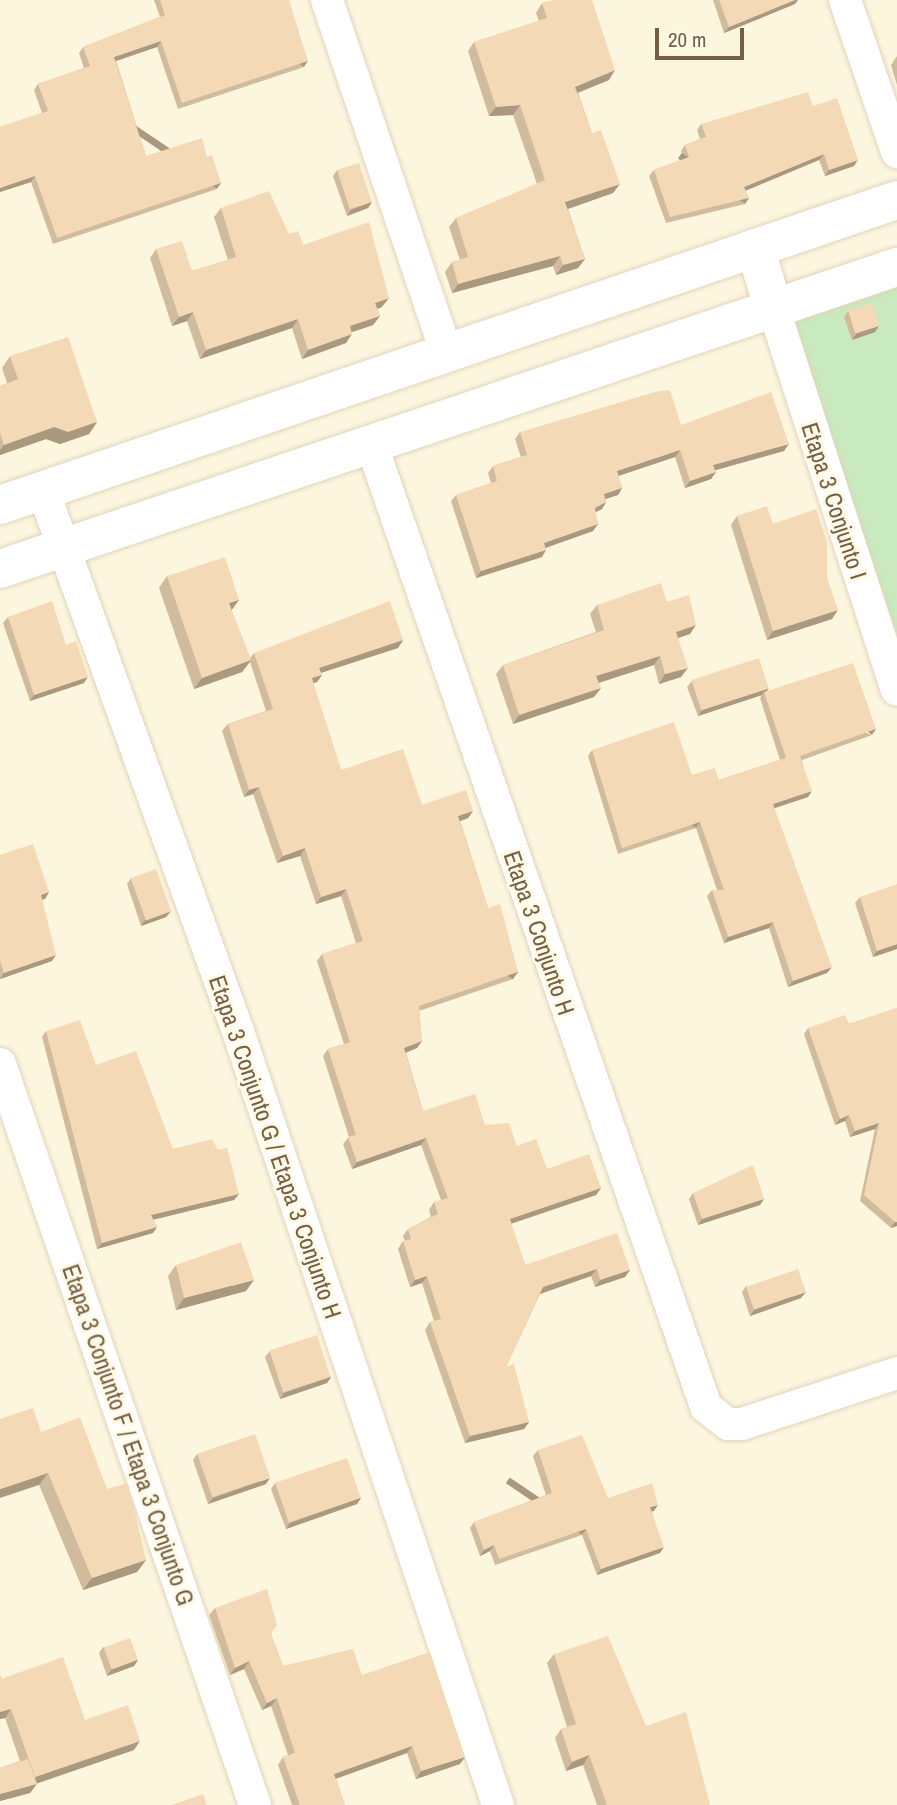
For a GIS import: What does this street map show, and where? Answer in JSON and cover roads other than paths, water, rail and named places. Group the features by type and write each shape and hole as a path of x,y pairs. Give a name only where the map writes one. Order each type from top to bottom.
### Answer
{"street":[{"path":"327,0 447,354"},
{"path":"845,0 897,152"},
{"path":"0,505 44,493 897,200"},
{"path":"755,248 774,310"},
{"path":"0,569 372,446 897,267"},
{"name":"Etapa 3 Conjunto I","path":"774,310 897,690"},
{"name":"Etapa 3 Conjunto H","path":"372,446 661,1285 696,1383 715,1417 742,1423 897,1373"},
{"name":"Etapa 3 Conjunto G / Etapa 3 Conjunto H","path":"44,493 239,1034 498,1805"},
{"name":"Etapa 3 Conjunto F / Etapa 3 Conjunto G","path":"0,1064 255,1805"}]}
